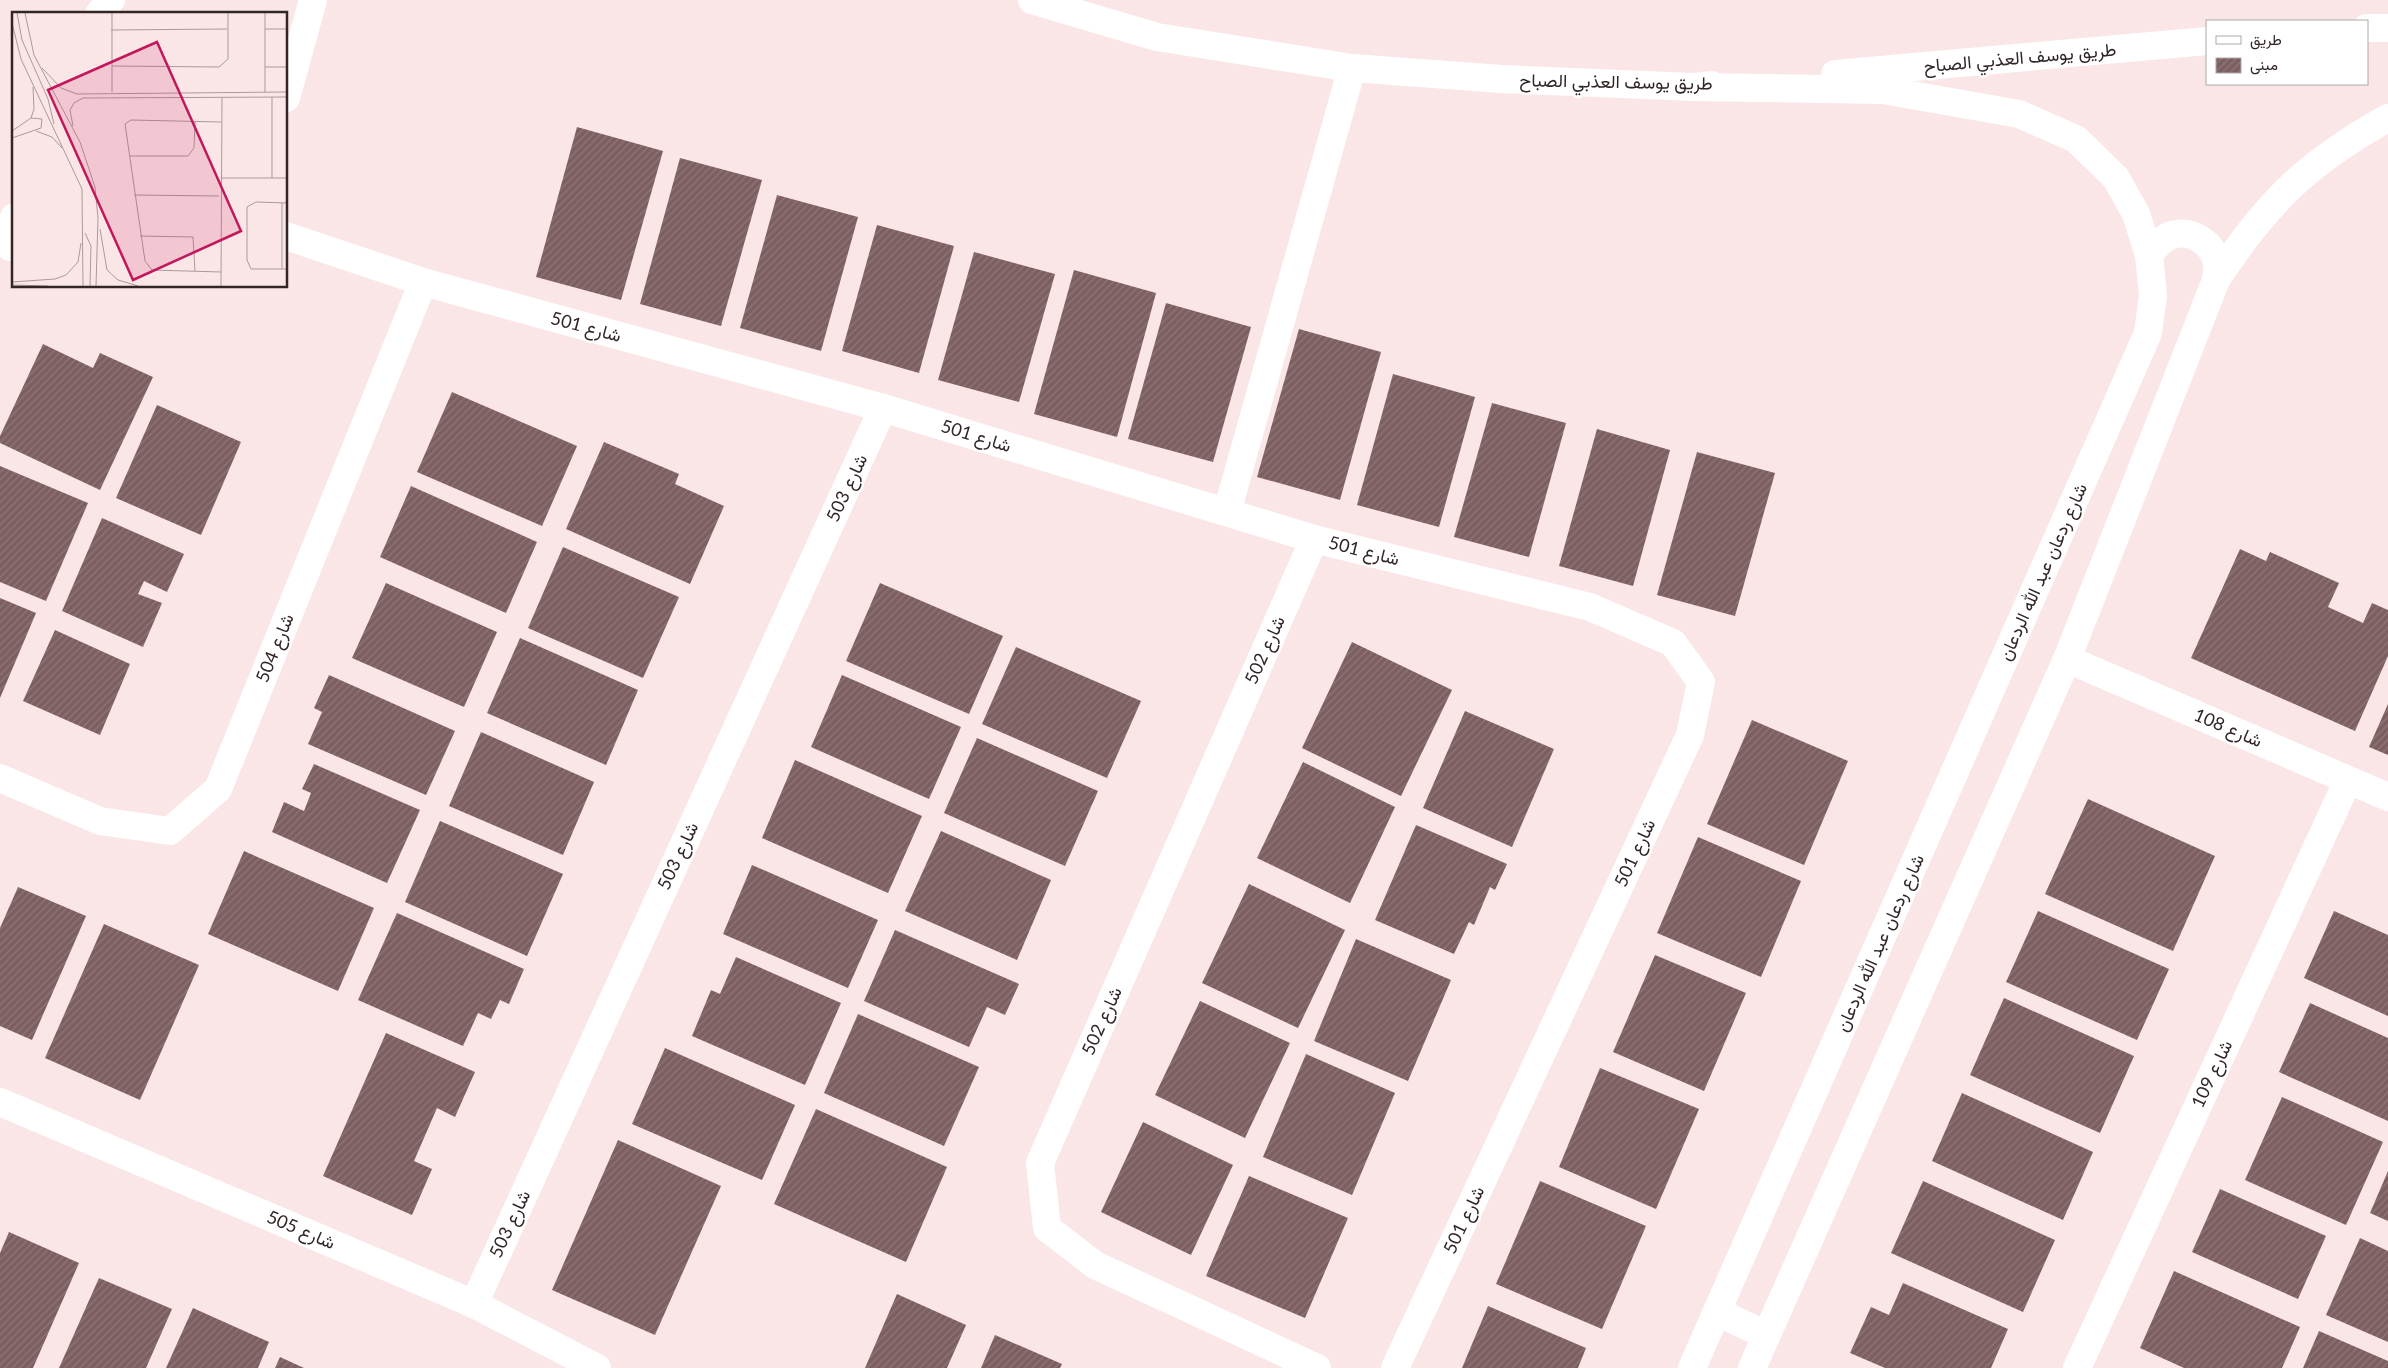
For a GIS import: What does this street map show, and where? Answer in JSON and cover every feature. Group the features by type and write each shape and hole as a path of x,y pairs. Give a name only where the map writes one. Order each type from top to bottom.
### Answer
{"street":[{"path":"101,12 111,0"},
{"path":"288,91 313,0"},
{"name":"طريق يوسف العذبي الصباح","path":"1032,0 1157,37 1352,68 1502,79 1694,87 2206,41"},
{"path":"2368,28 2388,28"},
{"path":"1227,512 1352,68"},
{"name":"شارع ردعان عبد الله الردعان","path":"1692,1368 2148,333 2153,295 2149,255 2136,214 2116,178 2076,139 2019,114 1884,90 1694,87"},
{"path":"1752,1368 2067,659 2216,280 2243,238 2275,200 2311,166 2351,138 2388,118"},
{"path":"8,253 12,229"},
{"path":"2149,255 2158,243 2172,235 2186,233 2200,239 2211,249 2217,264 2216,280"},
{"name":"شارع 501","path":"288,237 423,282 883,408 1314,539 1590,606 1673,643 1701,682 1690,735 1395,1368"},
{"name":"شارع 504","path":"0,778 100,821 170,831 218,789 423,282"},
{"name":"شارع 503","path":"474,1304 883,408"},
{"name":"شارع 502","path":"1314,539 1040,1163 1047,1228 1095,1265 1317,1368"},
{"name":"شارع 108","path":"2067,659 2388,797"},
{"name":"شارع 109","path":"2077,1368 2348,780"},
{"name":"شارع 505","path":"0,1102 474,1304 597,1368"},
{"path":"1717,1312 1766,1335"}],"building":[{"path":"577,127 663,151 621,300 536,277"},
{"path":"680,158 762,180 721,326 640,304"},
{"path":"777,195 858,217 821,351 740,328"},
{"path":"877,225 954,246 919,373 842,351"},
{"path":"974,252 1055,274 1019,402 938,380"},
{"path":"1074,270 1156,293 1117,437 1034,414"},
{"path":"1166,303 1251,327 1213,462 1128,439"},
{"path":"1299,329 1381,352 1340,500 1257,477"},
{"path":"43,344 93,368 100,353 153,377 100,490 0,443 0,436"},
{"path":"1393,374 1475,397 1439,527 1357,505"},
{"path":"452,392 577,446 542,526 417,472"},
{"path":"1492,403 1566,423 1529,557 1454,537"},
{"path":"157,405 241,442 201,535 116,498"},
{"path":"1597,429 1670,450 1633,586 1559,566"},
{"path":"604,442 679,474 675,484 724,506 690,584 566,529"},
{"path":"1697,452 1775,473 1735,616 1657,595"},
{"path":"0,466 88,503 46,601 0,582"},
{"path":"411,486 537,542 506,613 380,557"},
{"path":"102,518 184,554 167,592 144,581 138,594 162,603 143,647 62,611"},
{"path":"563,547 679,597 643,678 528,628"},
{"path":"2240,549 2266,561 2270,552 2339,583 2328,607 2363,623 2372,603 2388,610 2388,656 2355,731 2191,658"},
{"path":"386,583 497,632 464,707 352,658"},
{"path":"880,583 1003,636 969,714 846,661"},
{"path":"0,598 36,613 0,698"},
{"path":"55,630 130,664 100,735 23,701"},
{"path":"520,638 638,690 606,765 487,713"},
{"path":"1352,642 1452,690 1401,796 1302,748"},
{"path":"1016,647 1141,701 1107,778 982,724"},
{"path":"329,675 455,731 426,795 308,744 322,712 314,708"},
{"path":"842,675 961,727 929,799 811,747"},
{"path":"2388,704 2388,755 2369,747"},
{"path":"1465,711 1554,749 1512,847 1423,808"},
{"path":"1752,720 1848,761 1804,865 1707,824"},
{"path":"481,732 594,782 563,855 449,806"},
{"path":"977,738 1098,791 1065,866 944,813"},
{"path":"795,760 922,816 888,893 762,838"},
{"path":"1303,762 1395,807 1350,903 1257,858"},
{"path":"314,764 420,810 387,883 272,832 284,802 304,811 311,793 302,789"},
{"path":"2088,799 2215,856 2173,951 2045,894"},
{"path":"440,821 563,874 527,956 405,902"},
{"path":"1416,825 1507,864 1495,890 1490,887 1474,925 1469,922 1454,954 1375,920"},
{"path":"941,831 1051,880 1017,960 905,911"},
{"path":"1698,837 1801,881 1761,977 1657,933"},
{"path":"244,851 374,908 338,991 208,934"},
{"path":"752,865 878,920 848,988 723,934"},
{"path":"1249,884 1345,930 1298,1028 1202,983"},
{"path":"18,887 86,916 32,1040 0,1026 0,928"},
{"path":"2038,911 2169,969 2137,1040 2006,982"},
{"path":"2334,911 2388,935 2388,1016 2304,978"},
{"path":"397,913 524,969 509,1004 500,1000 491,1019 478,1013 463,1046 358,1000"},
{"path":"104,924 199,965 140,1100 45,1058"},
{"path":"895,930 1019,984 1005,1015 987,1007 969,1047 864,1001"},
{"path":"1356,939 1451,980 1408,1081 1314,1041"},
{"path":"1655,955 1746,993 1704,1091 1613,1052"},
{"path":"736,957 841,1003 805,1085 692,1036 711,990 720,994"},
{"path":"2004,998 2134,1056 2100,1133 1970,1075"},
{"path":"1200,1001 1290,1043 1245,1138 1155,1095"},
{"path":"2310,1003 2388,1038 2388,1121 2279,1072"},
{"path":"858,1014 979,1067 944,1146 824,1093"},
{"path":"386,1033 475,1072 455,1117 437,1108 414,1161 432,1169 412,1215 323,1176"},
{"path":"665,1048 795,1105 762,1180 632,1124"},
{"path":"1306,1054 1395,1093 1352,1195 1263,1157"},
{"path":"1600,1068 1699,1109 1656,1209 1559,1167"},
{"path":"1962,1093 2093,1152 2063,1220 1932,1161"},
{"path":"2282,1097 2383,1142 2346,1225 2245,1180"},
{"path":"816,1109 947,1167 906,1262 774,1204"},
{"path":"1143,1122 1233,1165 1191,1255 1101,1212"},
{"path":"618,1140 721,1186 655,1335 552,1290"},
{"path":"2388,1171 2388,1221 2370,1213"},
{"path":"1249,1176 1348,1218 1305,1318 1206,1276"},
{"path":"1540,1181 1646,1226 1602,1329 1496,1284"},
{"path":"1923,1181 2055,1240 2023,1312 1891,1253"},
{"path":"2220,1189 2326,1236 2298,1299 2192,1252"},
{"path":"9,1232 79,1263 33,1368 0,1368 0,1253"},
{"path":"2360,1238 2388,1251 2388,1342 2326,1315"},
{"path":"2174,1271 2300,1327 2282,1368 2184,1368 2140,1348"},
{"path":"99,1278 172,1309 146,1368 59,1368"},
{"path":"1903,1283 2008,1329 1991,1368 1885,1368 1850,1353 1871,1307 1889,1315"},
{"path":"897,1294 966,1325 947,1368 865,1368"},
{"path":"1488,1306 1586,1348 1578,1368 1462,1368"},
{"path":"193,1308 269,1342 258,1368 166,1368"},
{"path":"2319,1331 2388,1361 2388,1368 2303,1368"},
{"path":"995,1335 1062,1364 1060,1368 981,1368"},
{"path":"280,1357 304,1368 275,1368"}]}
